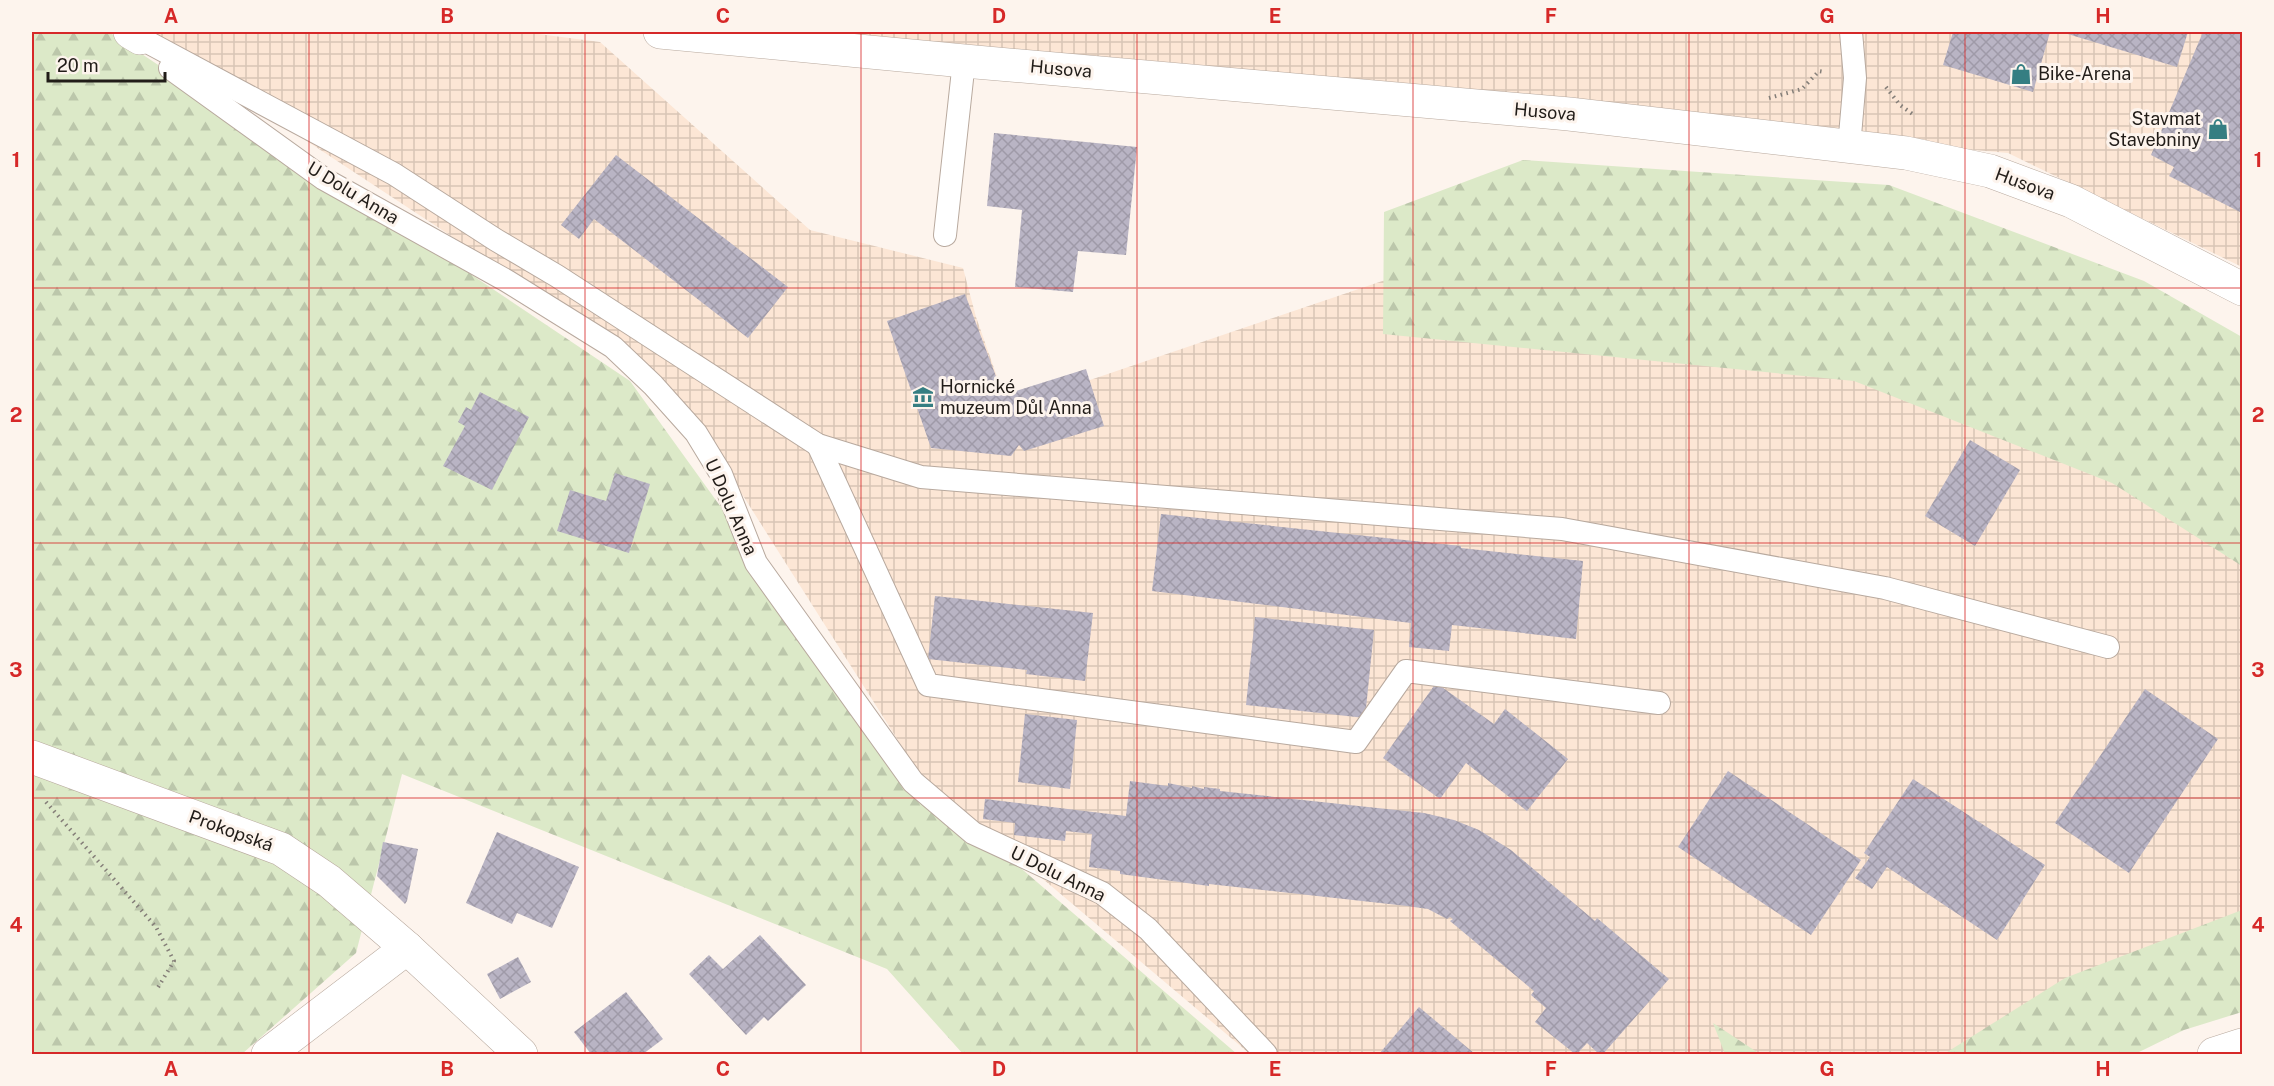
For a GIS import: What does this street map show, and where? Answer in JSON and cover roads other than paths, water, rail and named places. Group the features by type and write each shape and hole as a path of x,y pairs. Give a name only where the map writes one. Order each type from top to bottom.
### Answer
{"main road":[{"name":"Husova","path":"660,32 817,40 964,61 1569,114 1906,153 1990,171 2071,201 2242,289"},
{"name":"Prokopská","path":"32,757 281,849 329,881 407,948 521,1054"},
{"path":"268,1054 407,948"},
{"path":"2214,1054 2242,1045"}],"lane":[{"path":"1849,147 1855,78 1851,32"},
{"path":"135,35 394,174 496,240 557,276 818,445 921,477 1562,529 1885,588 2108,647"},
{"name":"U Dolu Anna","path":"135,35 146,50 324,179 507,281 613,347 653,385 696,433 721,474 756,563 913,782 973,833 1102,893 1148,929 1266,1054"},
{"path":"945,235 964,61"},
{"path":"818,445 928,685 1356,742 1406,671 1659,703"}],"place":[{"name":"Bike-Arena","path":"2021,74"},
{"name":"Stavmat Stavebniny","path":"2218,129"},
{"name":"Hornické muzeum Důl Anna","path":"923,397"}]}
